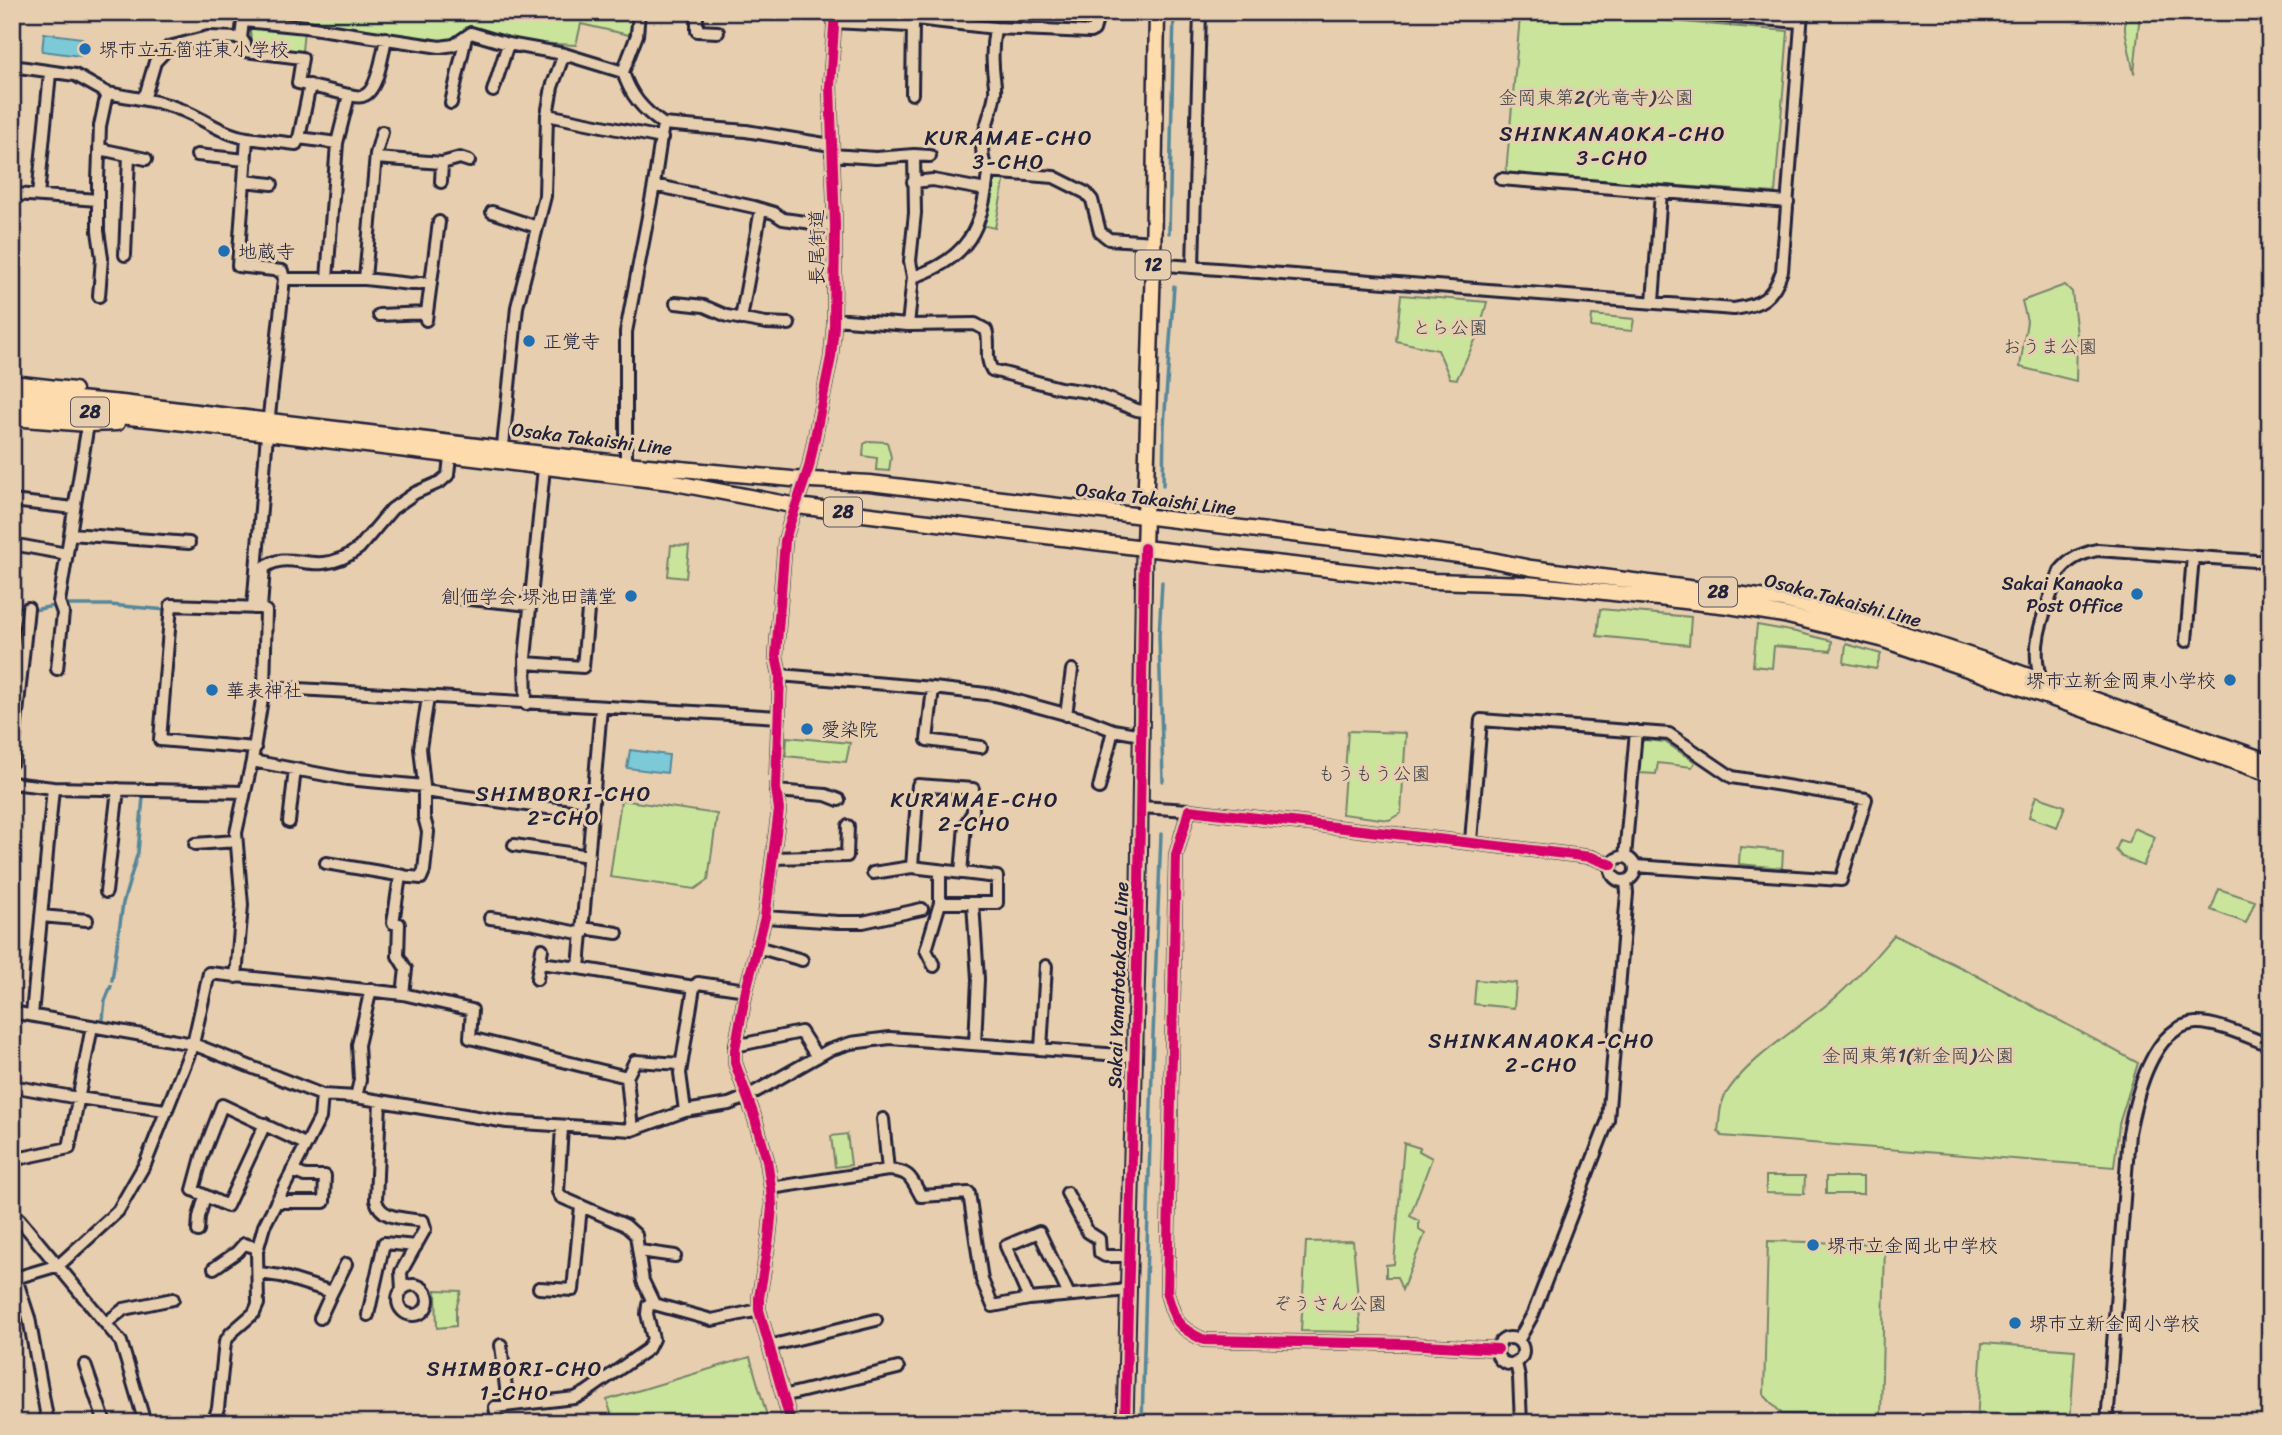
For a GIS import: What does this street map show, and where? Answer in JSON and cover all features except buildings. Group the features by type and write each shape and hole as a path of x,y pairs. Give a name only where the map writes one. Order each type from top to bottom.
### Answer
{"main road":[{"name":"Sakai Yamatotakada Line","path":"1125,1423 1144,548 1154,242 1157,12"},
{"path":"12,383 57,386 122,403"},
{"name":"Osaka Takaishi Line","path":"12,393 122,403 450,457 502,456 544,468 673,483 797,506 1433,581 1578,589 1784,615 1881,639 2270,774"},
{"name":"Osaka Takaishi Line","path":"12,405 268,428 502,456 882,484 1374,544 1482,558 1531,568 1783,600 1875,624 2270,762"},
{"path":"12,418 88,424 168,421"}],"street":[{"path":"639,12 637,35 623,72 635,100 663,124 746,131 876,158 930,156"},
{"path":"696,12 696,31 718,32"},
{"path":"835,17 909,26 916,19 995,28 1090,33 1094,30 1099,12"},
{"path":"1193,266 1200,12"},
{"path":"1153,264 1734,309 1753,306 1766,298 1777,286 1782,271 1802,17 1665,12"},
{"path":"386,38 375,85 369,94 362,97 298,83 302,58 245,51 241,38 244,16 386,38 440,47 454,45 471,33 508,44 564,54 623,72"},
{"name":"長尾街道","path":"759,1310 771,1218 771,1188 767,1160 755,1119 734,1063 746,990 765,917 779,810 776,791 780,675 776,656 785,541 806,479 831,357 835,226 830,86 835,17"},
{"path":"912,94 913,23"},
{"path":"913,277 939,267 967,243 977,228 984,209 988,172 981,154 985,125 995,92 995,28"},
{"path":"141,99 155,62 169,47 208,37 241,38"},
{"path":"450,103 466,37"},
{"path":"493,92 508,44"},
{"path":"502,456 517,307 545,196 547,115 552,87 564,54"},
{"path":"12,66 75,75 107,93 179,109 236,136 296,144 310,85"},
{"path":"38,196 50,73"},
{"path":"99,296 102,258 98,231 100,126 107,93"},
{"path":"327,279 337,143 349,95"},
{"path":"547,115 662,138"},
{"path":"626,464 626,332 663,124"},
{"path":"365,279 376,158 382,132"},
{"path":"247,138 238,266 282,271 284,279 268,428 257,608"},
{"path":"299,138 337,143"},
{"path":"100,149 146,159"},
{"path":"197,155 246,160"},
{"path":"908,325 913,277 910,261 915,213 914,155"},
{"path":"125,255 129,156"},
{"path":"376,158 442,163 460,158 469,161"},
{"path":"441,181 442,163"},
{"path":"988,172 1054,177 1086,193 1092,200 1100,232 1109,239 1154,242"},
{"path":"1501,179 1788,202"},
{"path":"913,182 933,180 986,190"},
{"path":"244,181 272,184"},
{"path":"654,185 761,209 783,219 835,226"},
{"path":"1653,302 1661,192"},
{"path":"15,194 98,200"},
{"path":"741,319 761,209"},
{"path":"492,212 537,227"},
{"path":"379,315 426,316 439,222"},
{"path":"284,279 365,279 411,284 431,282"},
{"path":"676,303 704,306 741,319 789,324"},
{"path":"834,319 908,325 975,324 986,330 989,338 987,361 992,370 1060,388 1089,392 1148,412"},
{"path":"57,669 63,612 59,602 88,424"},
{"path":"257,608 264,568 270,563 278,560 324,563 344,558 359,548 392,509 448,475 450,457"},
{"path":"526,704 525,663 544,468"},
{"path":"12,501 74,508"},
{"path":"71,534 189,543"},
{"path":"12,544 68,554"},
{"path":"2042,682 2036,668 2035,646 2060,571 2077,555 2097,550 2270,562"},
{"path":"2186,641 2193,556"},
{"path":"448,597 530,605"},
{"path":"525,663 583,667 589,599"},
{"path":"236,976 242,894 236,841 253,761 255,748 264,687 266,611 257,608 172,605 160,740 255,748"},
{"path":"12,762 17,655 28,608"},
{"path":"1066,715 1072,670"},
{"path":"780,675 995,695 1113,730 1141,734"},
{"path":"264,687 779,718"},
{"path":"933,688 927,740 981,747"},
{"path":"326,863 421,878 428,832 424,817 420,748 428,698"},
{"path":"579,968 601,707"},
{"path":"1471,841 1481,720 1669,734 1732,777 1866,799 1841,880 1635,866"},
{"path":"1099,788 1113,730"},
{"path":"1625,858 1636,731"},
{"path":"253,761 347,779 592,814"},
{"path":"289,822 295,769"},
{"path":"12,783 53,788 245,792"},
{"path":"912,867 918,785 973,789 973,812 965,825 961,873"},
{"path":"32,1015 53,788"},
{"path":"106,892 118,789"},
{"path":"776,791 826,795 839,800"},
{"path":"1140,807 1471,841 1591,857 1612,865"},
{"path":"1189,810 1177,855 1167,1293 1172,1312 1180,1326 1204,1340 1396,1343 1497,1349"},
{"path":"774,858 847,856 848,826"},
{"path":"195,844 236,841"},
{"path":"514,845 589,856"},
{"path":"1619,858 1632,861 1635,866 1633,876 1626,881 1615,877 1612,870 1612,865 1619,858"},
{"path":"873,873 912,867 997,877 997,903 940,903"},
{"path":"934,966 926,950 940,903 940,871"},
{"path":"403,993 406,969 398,956 399,925 393,923 400,876 404,876"},
{"path":"1518,1341 1533,1314 1608,1120 1626,881"},
{"path":"973,903 978,979 975,1044"},
{"path":"765,917 863,922 922,909"},
{"path":"41,916 87,920"},
{"path":"490,918 617,933"},
{"path":"757,947 802,960"},
{"path":"537,979 542,949"},
{"path":"540,962 694,986 698,983 746,990"},
{"path":"1041,1049 1046,966"},
{"path":"47,1423 29,1318 14,1278 59,1265 118,1211 146,1162 193,1044 209,973 403,993 472,1010 470,1038 627,1077"},
{"path":"685,1111 680,1087 681,1065 694,986"},
{"path":"355,1097 360,1080 358,1045 371,989"},
{"path":"12,1012 193,1044 322,1095 355,1097 507,1122 632,1130 685,1111 729,1104 840,1046 874,1039 1133,1056"},
{"path":"2107,1423 2129,1133 2133,1112 2151,1061 2160,1044 2171,1033 2197,1023 2270,1045"},
{"path":"12,1160 69,1148 92,1026"},
{"path":"735,1046 801,1032 817,1057"},
{"path":"632,1130 627,1077 635,1060 681,1065"},
{"path":"12,1086 165,1110"},
{"path":"213,1423 218,1408 226,1342 231,1332 254,1313 258,1304 258,1248 264,1226 320,1118 322,1095"},
{"path":"380,1101 376,1200 378,1208 384,1214 423,1221 425,1228 401,1272 402,1290"},
{"path":"264,1124 227,1206 193,1190 202,1157 222,1105 264,1124 306,1144"},
{"path":"883,1119 888,1170"},
{"path":"562,1127 558,1192 561,1197 625,1225 636,1235 643,1281 654,1304"},
{"path":"771,1188 888,1170 902,1171 910,1177 921,1196 969,1193 982,1280 993,1306 1029,1299 1129,1290"},
{"path":"276,1202 324,1202 325,1176 305,1176 292,1171"},
{"path":"1068,1193 1088,1232 1099,1239 1100,1253 1105,1256 1130,1256"},
{"path":"198,1231 205,1196"},
{"path":"539,1287 573,1290 581,1206"},
{"path":"12,1220 19,1219 121,1342 145,1423"},
{"path":"1029,1299 1006,1246 1039,1232 1069,1295"},
{"path":"368,1315 384,1243 416,1246"},
{"path":"214,1268 244,1244 258,1248"},
{"path":"640,1251 675,1256"},
{"path":"320,1318 346,1264"},
{"path":"259,1273 281,1276 332,1292"},
{"path":"106,1323 124,1309 173,1299"},
{"path":"498,1423 495,1407 575,1398 648,1349 653,1339 647,1314 648,1306 654,1304 712,1320 759,1310 791,1423"},
{"path":"769,1346 876,1320"},
{"path":"1497,1349 1506,1339 1518,1341"},
{"path":"1518,1341 1523,1352 1516,1363 1521,1423"},
{"path":"501,1345 508,1405"},
{"path":"1497,1349 1501,1360 1508,1364 1516,1363"},
{"path":"85,1365 105,1423"},
{"path":"783,1396 898,1368"}],"green space":[{"path":"248,12 634,12 629,35 581,24 576,45 518,41 473,28 444,42 248,17"},
{"name":"金岡東第2(光竜寺)公園","path":"1543,12 1788,31 1775,193 1506,173 1520,17 1538,19"},
{"path":"2125,12 2140,12 2134,74 2125,30"},
{"path":"250,26 304,29 302,51 263,49 251,45"},
{"path":"993,176 1005,177 995,228 982,225 990,202"},
{"name":"おうま公園","path":"2065,285 2072,292 2077,335 2076,381 2020,367 2027,321 2022,301"},
{"name":"とら公園","path":"1401,295 1487,302 1479,332 1457,379 1450,378 1438,350 1396,341"},
{"path":"1592,315 1634,319 1632,331 1591,327"},
{"path":"869,441 887,442 891,457 889,471 876,470 877,458 863,456 864,444"},
{"path":"671,545 689,546 686,578 668,576"},
{"path":"1600,609 1691,617 1689,645 1597,636"},
{"path":"1757,625 1832,641 1831,651 1774,646 1772,668 1753,666"},
{"path":"1846,644 1881,654 1876,669 1844,663"},
{"name":"もうもう公園","path":"1348,731 1406,733 1401,813 1389,820 1342,814"},
{"path":"787,737 850,743 846,762 786,756"},
{"path":"1644,740 1665,742 1695,762 1692,767 1658,763 1656,774 1639,773 1641,744"},
{"path":"2036,796 2065,806 2057,827 2029,817"},
{"path":"621,800 717,814 708,880 695,889 610,877"},
{"path":"2134,828 2155,837 2143,866 2122,857 2116,850 2120,840 2128,843"},
{"path":"1740,847 1783,851 1782,868 1739,864"},
{"path":"2219,889 2255,901 2246,923 2211,910"},
{"name":"金岡東第1(新金岡)公園","path":"1894,935 1970,972 2138,1063 2119,1124 2114,1167 1722,1136 1718,1131 1721,1107 1735,1081 1776,1043 1843,991"},
{"path":"1476,980 1516,983 1514,1008 1474,1004"},
{"path":"847,1134 851,1165 835,1167 831,1136"},
{"path":"1404,1143 1420,1148 1419,1151 1432,1158 1410,1216 1419,1221 1419,1230 1425,1234 1402,1290 1397,1277 1386,1277 1386,1265 1394,1264"},
{"path":"1766,1176 1805,1176 1804,1194 1766,1193"},
{"path":"1826,1177 1863,1177 1863,1194 1826,1194"},
{"name":"ぞうさん公園","path":"1353,1241 1361,1332 1301,1331 1306,1242"},
{"path":"1768,1241 1885,1244 1881,1416 1782,1414 1764,1395"},
{"path":"436,1290 461,1291 456,1309 456,1326 437,1328"},
{"path":"1982,1343 2075,1350 2070,1423 1977,1423"},
{"path":"750,1357 769,1423 614,1423 607,1400"}],"water":[{"path":"44,33 82,38 80,56 42,51"},
{"path":"630,750 669,755 667,773 627,768"}],"waterway":[{"path":"1169,233 1174,12"},
{"path":"1163,485 1164,425 1174,286"},
{"path":"1162,582 1159,636 1163,781"},
{"path":"68,605 110,605 167,610"},
{"path":"34,610 53,606"},
{"path":"12,613 22,611"},
{"path":"112,980 123,903 138,852 143,797"},
{"path":"1142,1423 1161,834"},
{"path":"103,1019 105,1001 111,986"}],"cycle path":[{"path":"791,1423 759,1310 772,1207 767,1160 735,1063 735,1050 746,990 765,917 779,810 776,788 780,675 776,656 785,541 809,467 831,357 834,326 835,226 830,86 835,12"},
{"path":"1125,1423 1139,885 1144,548"},
{"path":"1498,1349 1405,1344 1204,1340 1178,1322 1167,1293 1176,855 1189,810 1591,857 1612,865"}],"place":[{"name":"堺市立五箇荘東小学校","path":"85,49"},
{"name":"地蔵寺","path":"224,251"},
{"name":"正覚寺","path":"529,341"},
{"name":"Sakai Kanaoka Post Office","path":"2137,594"},
{"name":"創価学会 堺池田講堂","path":"631,596"},
{"name":"堺市立新金岡東小学校","path":"2230,680"},
{"name":"華表神社","path":"212,690"},
{"name":"愛染院","path":"807,729"},
{"name":"堺市立金岡北中学校","path":"1813,1245"},
{"name":"堺市立新金岡小学校","path":"2015,1323"}],"district":[{"name":"SHINKANAOKA-CHO 3-CHO","path":"1613,146"},
{"name":"KURAMAE-CHO 3-CHO","path":"1009,150"},
{"name":"SHIMBORI-CHO 2-CHO","path":"564,806"},
{"name":"KURAMAE-CHO 2-CHO","path":"975,812"},
{"name":"SHINKANAOKA-CHO 2-CHO","path":"1542,1053"},
{"name":"SHIMBORI-CHO 1-CHO","path":"515,1381"}]}
